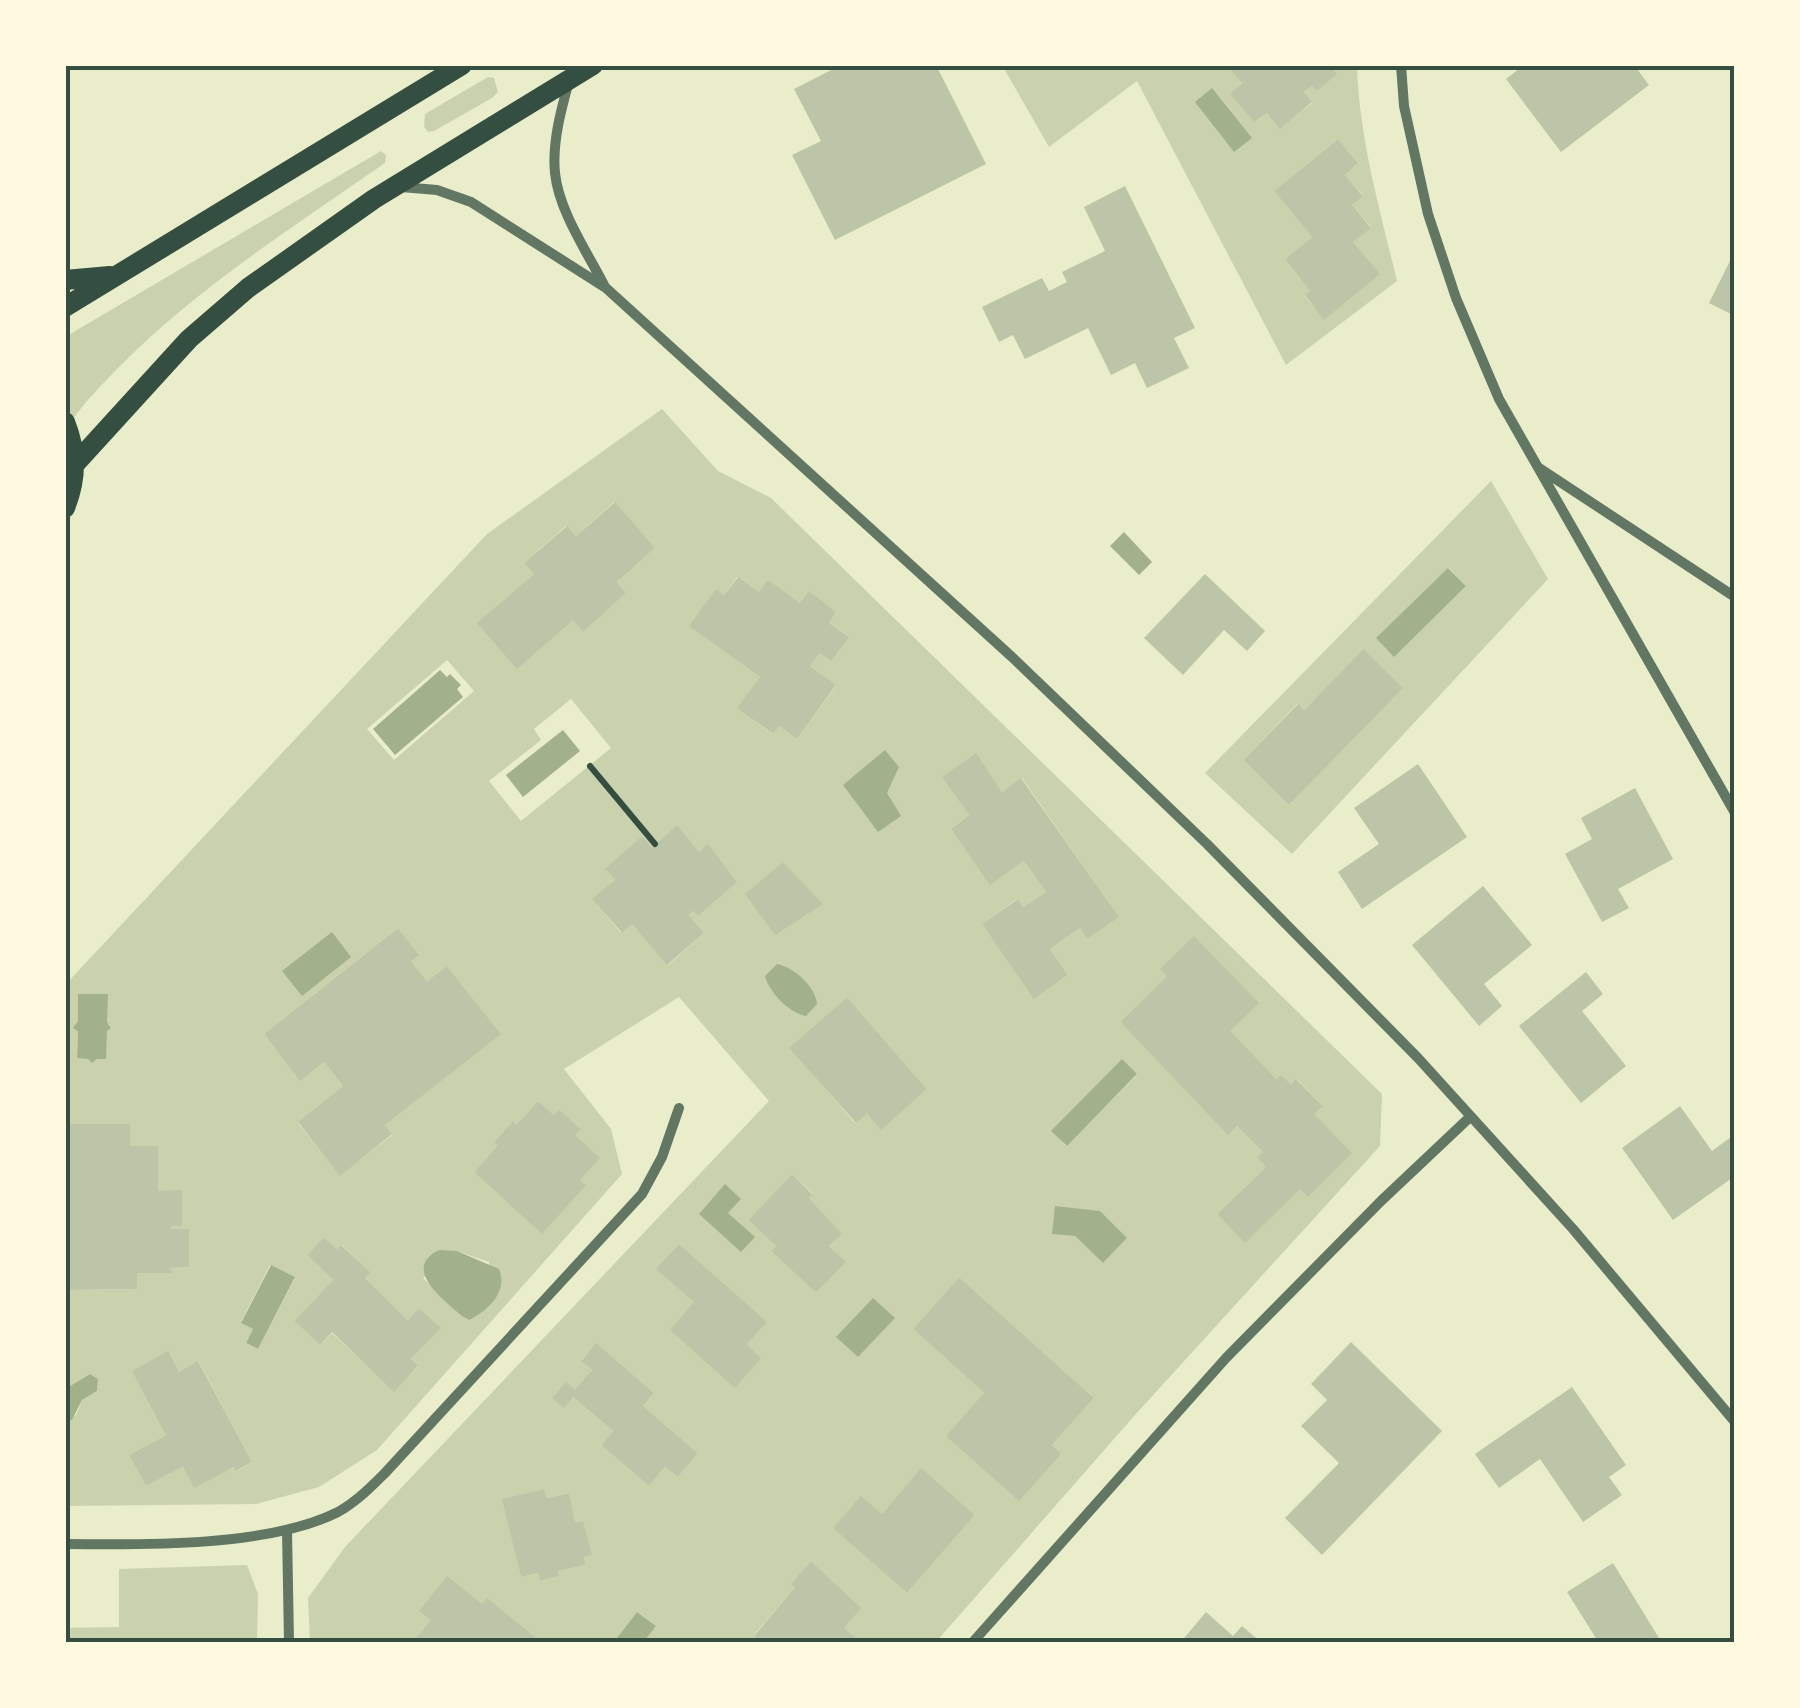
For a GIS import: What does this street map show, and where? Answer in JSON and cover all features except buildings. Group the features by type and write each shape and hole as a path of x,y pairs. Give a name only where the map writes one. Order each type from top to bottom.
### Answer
{"main road":[{"path":"65,306 462,65"},
{"path":"75,464 189,339 248,288 374,199 593,65"},
{"path":"65,280 117,276"},
{"path":"65,422 75,464 73,488 65,508"}],"street":[{"path":"1400,65 1416,167 1439,247 1487,371 1536,466 1735,813"},
{"path":"569,80 561,112 555,174 567,210 606,288"},
{"path":"399,186 437,190 471,202 606,288 1012,657 1207,844 1418,1058 1573,1229 1735,1422"},
{"path":"1536,466 1735,596"},
{"path":"65,1544 194,1540 287,1530 339,1511 385,1473 642,1194 662,1157 679,1108"},
{"path":"972,1643 1226,1358 1470,1117"},
{"path":"287,1530 289,1643"}],"path":[{"path":"590,766 656,844"}],"shaded area":[{"path":"1002,65 1230,65 1242,83 1231,94 1254,122 1267,113 1280,128 1312,103 1304,92 1312,86 1317,91 1336,74 1329,65 1357,65 1366,147 1397,281 1286,365 1137,81 1049,147","holes":["1338,139 1358,163 1345,175 1363,195 1352,205 1371,227 1353,242 1379,274 1324,319 1305,296 1310,291 1285,259 1312,237 1274,191"]},
{"path":"488,77 494,78 498,92 492,98 428,132 424,127 425,114"},
{"path":"1212,88 1252,138 1234,152 1195,102"},
{"path":"381,151 386,155 385,163 247,260 148,339 89,398 65,432 65,337"},
{"path":"662,409 718,471 771,498 1382,1094 1380,1146 1135,1415 935,1643 862,1643 844,1628 860,1608 811,1561 792,1584 795,1587 754,1635 762,1643 643,1643 656,1626 637,1612 613,1643 310,1643 308,1598 345,1547 769,1101 679,997 564,1069 611,1129 622,1174 377,1450 319,1487 256,1504 65,1506 65,1421 76,1415 82,1400 97,1391 98,1379 90,1374 65,1389 65,1290 137,1289 137,1273 171,1273 171,1268 189,1267 189,1230 171,1229 182,1226 182,1191 158,1191 158,1146 130,1146 129,1124 65,1124 65,985 487,534","holes":["614,502 655,548 617,582 626,593 583,631 573,620 478,623 534,574 525,562 566,526 576,536","737,577 759,592 800,603 809,592 836,612 829,623 848,636 820,653 810,666 836,686 797,739 779,726 772,734 738,708 760,677 690,626 716,590 724,595","447,660 474,691 394,760 367,729","571,699 611,748 521,821 489,781 541,740 534,729","976,754 1002,792 1022,778 1118,916 1087,938 1080,928 1050,949 1068,975 1035,998 982,924 1017,899 1023,907 1046,892 1024,861 991,884 951,829 969,815 943,777","676,826 699,852 708,845 736,881 698,916 693,911 689,915 704,933 668,965 632,924 621,933 593,900 615,880 606,870 642,836 652,847","783,862 822,904 746,894","398,928 418,954 411,961 427,981 447,966 500,1033 385,1125 392,1135 340,1175 298,1123 343,1086 324,1062 300,1080 264,1034","1161,969 1276,1079 1281,1075 1291,1084 1297,1079 1322,1105 1245,1242 1217,1214 1266,1167 1258,1159 1263,1152 1237,1126 1228,1134 1120,1022 1167,976","847,997 927,1089 881,1129 867,1114 855,1123 790,1048","110,1024 96,1058 77,1058 78,1030","1122,1060 1137,1075 1066,1146 1052,1131","538,1101 554,1115 559,1109 580,1128 575,1135 580,1180 585,1184 542,1233 474,1172 498,1145 495,1141 512,1122 516,1125","792,1174 812,1193 809,1198 841,1234 829,1246 845,1262 816,1293 771,1251 776,1246 748,1220","1075,1236 1127,1238 1103,1263","324,1237 337,1249 342,1245 369,1272 365,1278 408,1320 419,1308 440,1328 411,1359 418,1367 394,1391 332,1333 320,1345 294,1321 333,1280 307,1255","679,1244 766,1322 747,1344 761,1358 657,1269","457,1251 489,1262 492,1302 471,1320 463,1317 423,1278","270,1265 295,1278 258,1349 246,1343 253,1329 241,1322","959,1277 1094,1398 1052,1445 1060,1454 913,1329","596,1344 654,1393 643,1406 698,1453 678,1477 665,1467 649,1486 601,1445 613,1431 573,1397 592,1370 581,1360","168,1352 179,1372 199,1362 252,1462 194,1487 183,1467 146,1486 129,1455 166,1435","921,1469 975,1515 907,1593 834,1528 882,1514","544,1489 547,1498 568,1493 575,1523 583,1522 591,1555 584,1557 586,1565 558,1571 559,1576 540,1581 538,1573 521,1577 503,1499"]},
{"path":"1491,481 1548,579 1292,854 1205,773","holes":["1449,568 1466,586 1394,656 1377,638","1362,650 1402,688 1289,805 1243,760 1297,704 1304,710"]},
{"path":"1124,532 1152,562 1139,575 1110,546"},
{"path":"1448,568 1466,586 1394,657 1376,638"},
{"path":"440,670 461,685 457,689 463,697 395,755 373,729"},
{"path":"563,730 580,751 523,797 506,775"},
{"path":"885,750 899,767 887,793 901,816 878,832 843,785"},
{"path":"332,932 351,957 302,996 282,971"},
{"path":"777,964 797,973 813,991 817,1004 806,1016 787,1006 771,989 765,976"},
{"path":"78,994 108,994 107,1022 111,1028 107,1031 106,1059 92,1063 77,1058 78,1031 73,1028 78,1021"},
{"path":"1122,1059 1137,1074 1067,1146 1051,1131"},
{"path":"725,1184 741,1199 728,1213 755,1237 741,1252 699,1214"},
{"path":"1055,1206 1100,1211 1127,1238 1103,1263 1075,1236 1052,1234"},
{"path":"439,1250 457,1251 499,1269 499,1292 470,1320 437,1293 425,1275 428,1258"},
{"path":"271,1265 295,1277 258,1349 246,1343 253,1329 241,1323"},
{"path":"873,1298 895,1318 858,1357 836,1337"},
{"path":"90,1374 98,1379 97,1391 82,1400 72,1420 65,1421 65,1389"},
{"path":"247,1565 258,1594 257,1640 262,1643 65,1643 65,1628 119,1627 119,1569"},
{"path":"637,1612 656,1626 643,1643 613,1643"}]}
